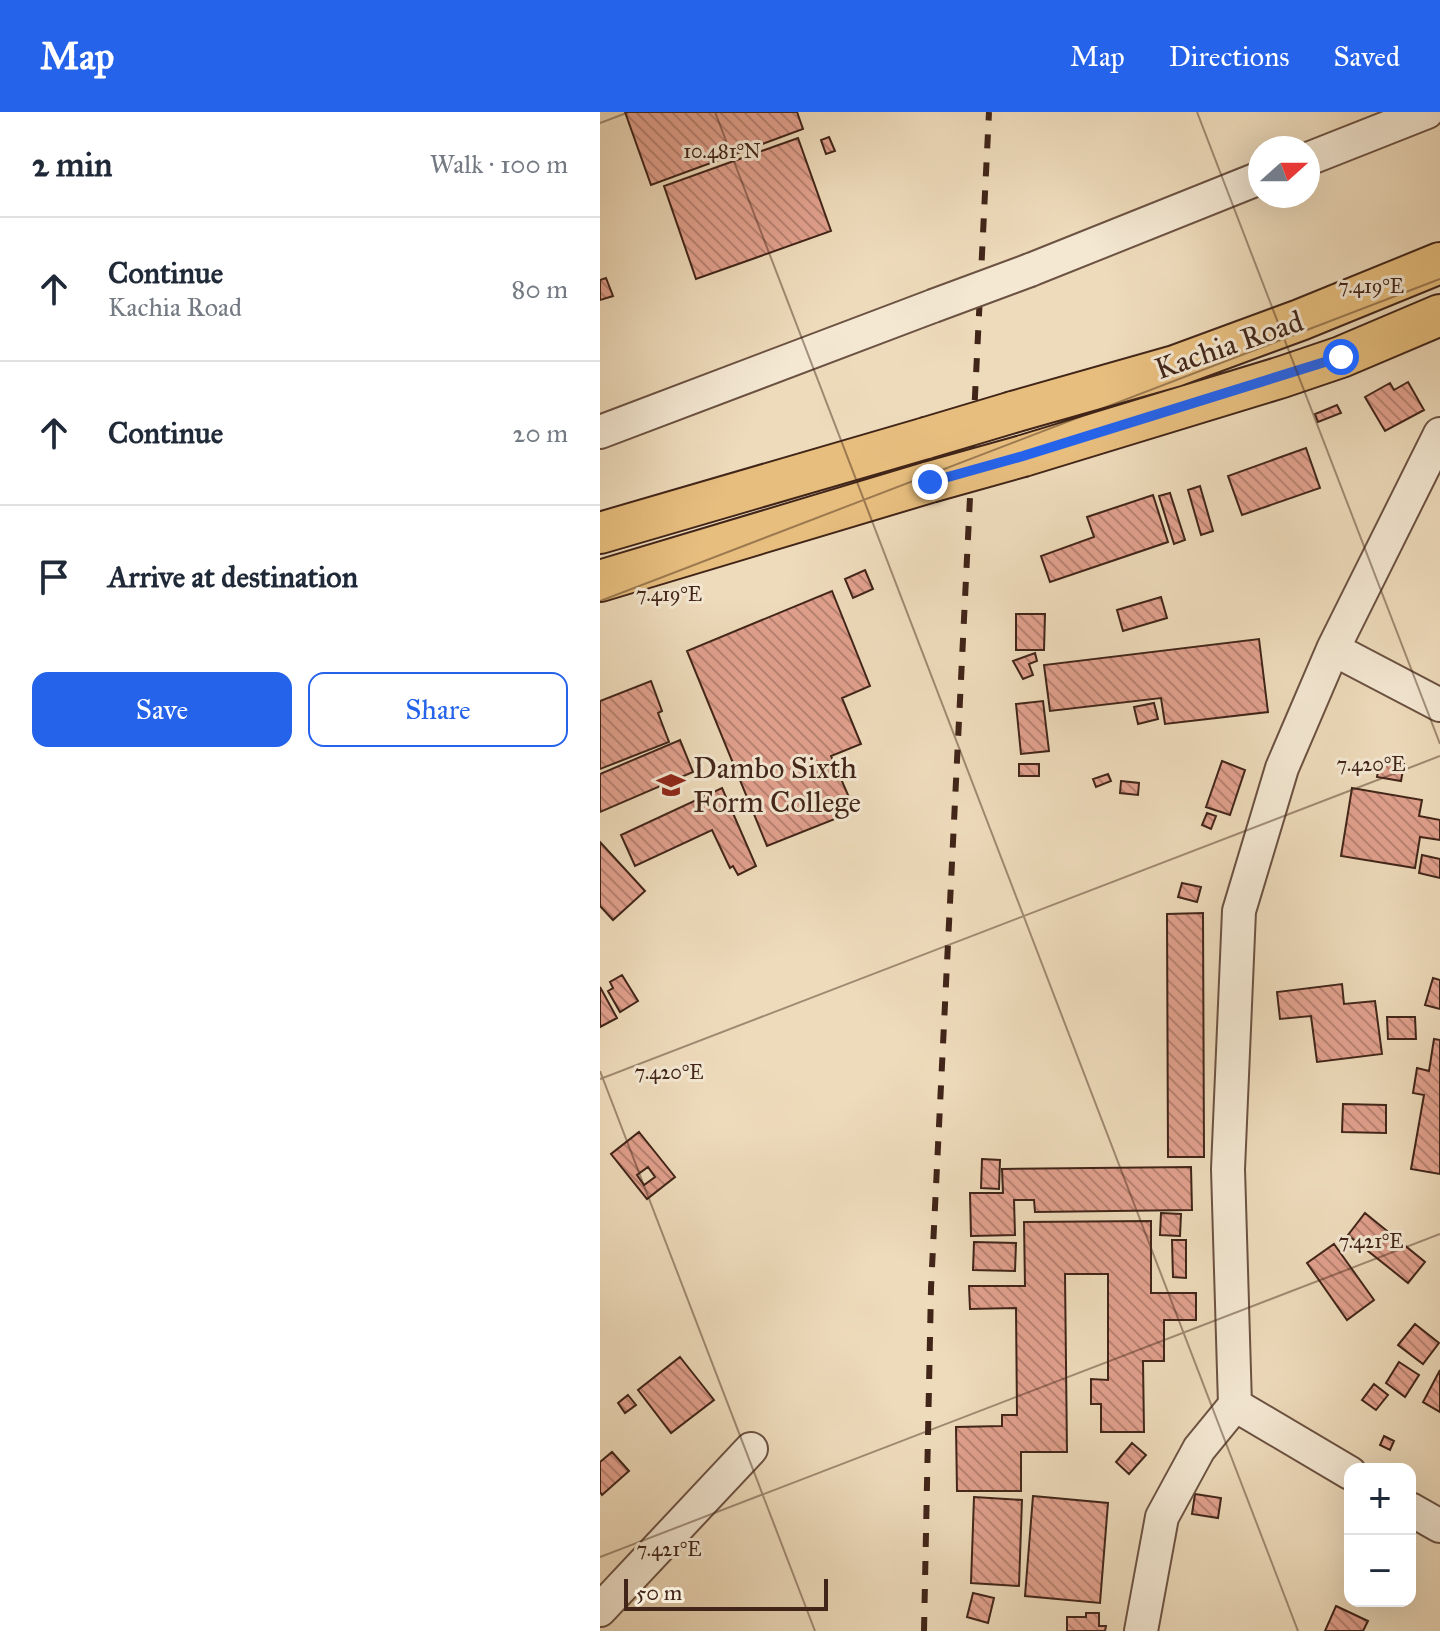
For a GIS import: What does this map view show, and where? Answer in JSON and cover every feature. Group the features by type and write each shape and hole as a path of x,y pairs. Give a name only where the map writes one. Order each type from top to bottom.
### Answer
{"main road":[{"name":"Kachia Road","path":"600,533 1175,366 1300,320 1440,263"},
{"name":"Kachia Road","path":"600,581 1282,377 1440,317"}],"street":[{"path":"1320,154 1427,112"},
{"path":"600,432 1030,270 1248,183"},
{"path":"1141,1631 1162,1517 1199,1449 1235,1405 1228,1169 1239,911 1282,768 1333,649 1440,434"},
{"path":"1333,649 1440,705"},
{"path":"1235,1405 1344,1469"},
{"path":"600,1610 751,1449"},
{"path":"1416,1512 1440,1526"}],"building":[{"path":"625,112 797,112 803,129 651,185"},
{"path":"829,137 835,151 826,154 821,140"},
{"path":"798,138 831,231 696,279 664,186"},
{"path":"606,278 613,296 600,300 600,280"},
{"path":"1408,382 1424,410 1385,431 1365,397 1390,383 1394,390"},
{"path":"1337,405 1341,413 1318,422 1315,414"},
{"path":"1306,448 1320,488 1242,515 1228,476"},
{"path":"1200,486 1213,531 1201,535 1188,490"},
{"path":"1170,493 1185,540 1174,544 1159,496"},
{"path":"1153,495 1168,542 1050,582 1041,556 1094,537 1087,517"},
{"path":"865,570 873,589 853,598 845,579"},
{"path":"832,591 870,686 842,698 861,744 831,756 855,811 767,846 687,651"},
{"path":"1161,597 1167,618 1123,631 1117,610"},
{"path":"1016,614 1045,614 1044,650 1016,650"},
{"path":"1259,639 1268,712 1165,724 1161,698 1050,711 1044,665"},
{"path":"1035,653 1037,661 1029,664 1033,675 1023,679 1013,661"},
{"path":"651,681 669,742 600,769 600,701"},
{"path":"1043,701 1049,751 1021,754 1016,704"},
{"path":"1154,703 1158,719 1138,724 1134,707"},
{"path":"680,740 693,772 600,812 600,774"},
{"path":"1380,760 1404,764 1401,781 1377,777"},
{"path":"1222,761 1245,770 1230,815 1206,807"},
{"path":"1019,764 1039,764 1039,776 1019,776"},
{"path":"1108,774 1111,781 1096,787 1093,779"},
{"path":"1121,781 1139,783 1138,795 1120,793"},
{"path":"722,788 756,866 738,875 733,866 730,868 712,830 635,866 621,835"},
{"path":"1352,788 1422,800 1419,816 1440,820 1440,840 1420,837 1415,868 1341,856"},
{"path":"1207,813 1216,816 1211,829 1202,825"},
{"path":"600,842 645,891 613,920 600,906"},
{"path":"1422,855 1440,859 1440,878 1419,873"},
{"path":"1182,883 1201,887 1197,902 1178,897"},
{"path":"1203,913 1204,1157 1168,1157 1167,914"},
{"path":"622,975 638,1001 620,1012 608,991 613,988 610,982"},
{"path":"1433,978 1440,980 1440,1009 1425,1005"},
{"path":"1342,984 1344,1004 1375,1001 1382,1054 1317,1062 1311,1016 1280,1019 1277,992"},
{"path":"600,987 617,1018 600,1027"},
{"path":"1387,1017 1415,1017 1416,1039 1388,1039"},
{"path":"1434,1039 1440,1040 1440,1174 1411,1169 1424,1095 1413,1093 1417,1068 1429,1071"},
{"path":"1343,1104 1386,1105 1386,1133 1342,1132"},
{"path":"639,1132 675,1177 647,1199 611,1154","holes":["648,1167 655,1177 644,1185 637,1175"]},
{"path":"982,1159 1000,1160 999,1189 981,1188"},
{"path":"1191,1167 1192,1210 1035,1212 1034,1200 1014,1200 1015,1235 971,1236 970,1193 1003,1193 1002,1169"},
{"path":"1161,1213 1181,1214 1180,1236 1160,1235"},
{"path":"1365,1213 1425,1262 1408,1283 1348,1235"},
{"path":"1151,1221 1151,1293 1196,1293 1196,1320 1164,1320 1164,1361 1143,1361 1144,1432 1101,1432 1101,1404 1091,1404 1091,1379 1108,1380 1108,1274 1065,1274 1067,1452 1021,1452 1021,1491 957,1491 956,1427 1002,1426 1002,1415 1017,1415 1016,1308 970,1309 969,1286 1025,1286 1024,1222"},
{"path":"1172,1240 1186,1240 1186,1278 1173,1277"},
{"path":"974,1242 1016,1243 1015,1271 973,1270"},
{"path":"1334,1244 1374,1300 1347,1320 1307,1263"},
{"path":"1415,1324 1439,1343 1423,1364 1398,1345"},
{"path":"680,1357 714,1400 671,1433 638,1390"},
{"path":"1399,1362 1419,1375 1405,1397 1386,1383"},
{"path":"1440,1370 1440,1412 1423,1402"},
{"path":"1374,1384 1388,1395 1376,1410 1362,1400"},
{"path":"628,1395 636,1405 625,1413 618,1403"},
{"path":"1384,1436 1394,1441 1390,1450 1380,1445"},
{"path":"1132,1443 1146,1455 1129,1474 1116,1462"},
{"path":"612,1452 629,1471 602,1495 600,1462"},
{"path":"1195,1494 1221,1498 1218,1518 1192,1514"},
{"path":"1033,1496 1108,1503 1100,1603 1025,1596"},
{"path":"974,1497 1022,1500 1019,1586 971,1583"},
{"path":"973,1593 994,1598 988,1623 967,1617"},
{"path":"1336,1606 1368,1621 1363,1631 1325,1631"},
{"path":"1086,1613 1099,1613 1099,1626 1106,1626 1105,1631 1067,1631 1067,1617 1086,1617"}],"railway":[{"path":"924,1631 931,1288 989,112"}],"place":[{"name":"Dambo Sixth Form College","path":"671,785"}],"route":[{"path":"930,482 1341,357"}]}
